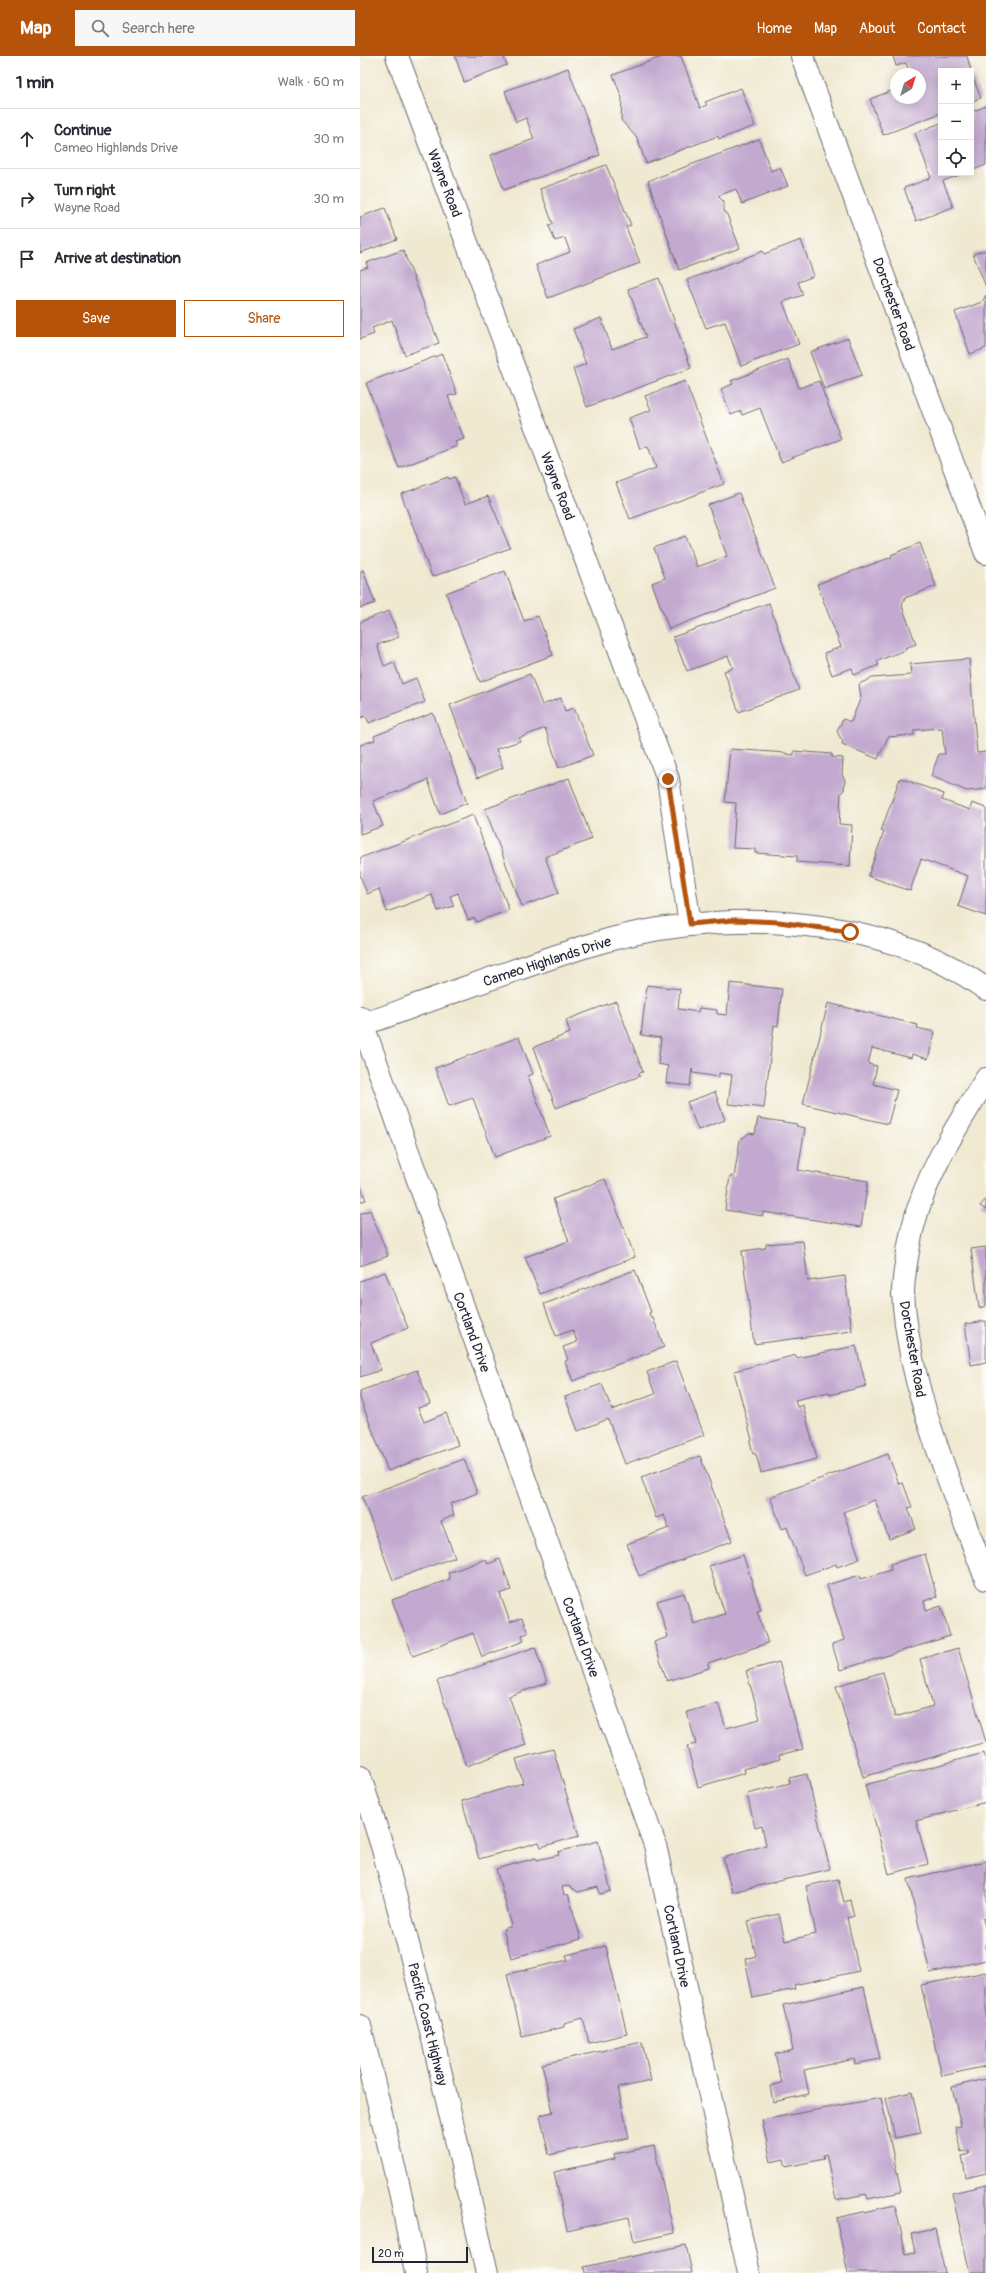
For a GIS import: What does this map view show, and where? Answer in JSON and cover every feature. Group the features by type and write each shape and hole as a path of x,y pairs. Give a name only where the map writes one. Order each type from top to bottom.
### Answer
{"main road":[{"name":"Wayne Road","path":"397,56 668,779 690,924"},
{"name":"Dorchester Road","path":"802,56 986,553"},
{"name":"Cameo Highlands Drive","path":"361,1023 588,945 690,924 734,920 779,922 850,932 921,954 961,971 986,989"},
{"name":"Cortland Drive","path":"361,1023 655,1845 749,2273"},
{"name":"Dorchester Road","path":"986,1079 948,1140 929,1180 913,1228 903,1292 910,1346 920,1396 986,1579"},
{"name":"Pacific Coast Highway","path":"360,1777 382,1846 430,2024 487,2273"},
{"path":"360,2026 401,2196 416,2273"}],"building":[{"path":"455,56 509,56 504,58 507,65 464,82"},
{"path":"664,56 681,56 700,108 707,105 705,102 741,88 755,126 719,139 718,136 646,163 637,138 621,120 622,98 613,75"},
{"path":"893,56 967,56 970,68 938,68 938,114 883,135 870,99 890,91 890,104 926,104 926,68 908,68 906,63 896,66"},
{"path":"568,68 600,155 504,190 491,155 534,139 526,118 516,122 505,91"},
{"path":"974,80 981,98 974,101"},
{"path":"986,106 986,165 974,170 974,140 974,111"},
{"path":"938,124 938,176 957,176 943,181 953,207 916,221 904,188 931,178 915,133"},
{"path":"759,139 771,171 780,167 788,186 742,204 736,189 718,196 724,202 724,212 726,212 740,248 679,270 648,181"},
{"path":"606,165 631,225 626,227 640,263 548,298 536,265 570,252 565,238 555,241 549,226 553,224 540,189"},
{"path":"385,208 397,239 360,253 360,217"},
{"path":"801,240 814,276 798,282 803,295 783,302 799,344 741,366 725,322 706,328 687,280 763,251 764,254"},
{"path":"403,250 439,343 405,355 392,320 372,328 374,334 360,339 360,270 368,267 366,263"},
{"path":"986,250 986,287 973,254"},
{"path":"659,278 691,368 587,407 573,369 586,364 573,329 601,318 612,349 646,337 628,289"},
{"path":"986,295 986,348 970,354 955,312 982,302"},
{"path":"848,338 862,375 824,389 810,352"},
{"path":"442,354 457,394 448,396 464,439 455,442 457,446 399,468 366,383"},
{"path":"788,359 799,388 819,381 841,439 781,462 760,408 742,415 741,411 731,415 721,389 733,384 731,381"},
{"path":"685,381 724,484 630,519 616,483 656,468 648,446 640,449 629,418 651,410 645,396"},
{"path":"448,477 449,479 455,477 465,504 488,496 510,548 432,577 401,494"},
{"path":"739,493 775,588 669,629 652,583 665,578 654,548 685,536 697,567 727,556 708,505"},
{"path":"920,543 936,586 905,598 902,606 916,644 905,648 906,650 877,661 879,665 854,675 852,668 832,675 824,653 841,647 817,584 892,557 891,555"},
{"path":"363,570 375,603 360,608 360,572"},
{"path":"505,571 524,621 538,616 553,655 480,682 446,593"},
{"path":"769,603 799,690 739,712 724,671 733,668 728,656 687,671 673,637"},
{"path":"389,611 399,637 377,645 384,666 394,662 402,684 416,678 425,702 369,723 366,716 360,718 360,622"},
{"path":"969,659 977,753 986,752 986,789 967,791 931,776 939,754 945,754 942,728 914,730 914,735 888,737 878,759 842,744 843,740 837,731 843,719 851,722 861,697 859,684 872,678 911,675 910,664"},
{"path":"530,674 542,705 561,698 565,711 574,708 593,755 559,768 545,728 519,738 520,741 496,749 503,768 477,778 450,705"},
{"path":"433,713 467,803 440,814 428,780 373,801 383,826 360,834 360,745 375,740 374,736"},
{"path":"730,749 786,753 794,755 794,751 832,754 832,757 843,758 842,775 845,780 844,790 841,793 839,824 852,825 850,866 797,862 797,856 755,853 755,849 733,848 736,803 725,802"},
{"path":"569,778 592,839 545,857 559,893 522,906 485,809"},
{"path":"900,778 944,794 942,800 970,810 972,803 986,808 986,916 958,906 968,876 921,859 910,891 868,876 884,832 881,831"},
{"path":"473,815 509,910 476,922 475,918 468,920 458,893 450,896 454,906 438,911 432,895 387,912 379,889 367,894 360,875 360,858"},
{"path":"730,983 782,989 778,1026 774,1025 764,1108 728,1104 732,1075 719,1073 719,1077 693,1073 692,1069 690,1086 666,1083 668,1066 658,1064 661,1038 641,1035 647,985 680,989 678,1009 698,1012 699,1008 717,1010 717,1014 727,1015"},
{"path":"616,1001 643,1072 639,1073 640,1076 556,1108 534,1047 570,1033 566,1020"},
{"path":"828,1003 918,1025 917,1028 935,1032 928,1059 912,1054 911,1058 872,1048 868,1064 877,1066 873,1084 897,1090 888,1124 803,1104"},
{"path":"519,1037 533,1074 528,1076 550,1136 495,1157 473,1098 449,1106 435,1068"},
{"path":"715,1092 725,1120 698,1130 687,1102"},
{"path":"758,1118 797,1124 796,1126 805,1128 798,1170 868,1181 861,1227 763,1212 763,1216 725,1210 730,1176 734,1177 740,1140 749,1133 755,1134"},
{"path":"605,1179 635,1257 540,1294 525,1257 569,1241 553,1199"},
{"path":"360,1185 366,1200 360,1202"},
{"path":"986,1199 986,1210 980,1206"},
{"path":"370,1210 388,1256 360,1266 360,1214"},
{"path":"803,1241 808,1281 845,1276 852,1331 754,1344 742,1251 766,1248 766,1244"},
{"path":"986,1247 986,1306 979,1308 971,1249"},
{"path":"635,1270 651,1312 649,1313 651,1318 653,1318 664,1347 573,1381 565,1361 568,1360 563,1347 577,1342 573,1330 556,1336 544,1304"},
{"path":"385,1272 408,1328 371,1343 381,1370 360,1377 360,1281"},
{"path":"986,1321 986,1362 971,1365 965,1324"},
{"path":"856,1346 866,1386 830,1395 829,1392 795,1400 797,1407 803,1405 817,1459 761,1473 756,1454 753,1454 750,1441 752,1440 734,1371 796,1355 796,1358"},
{"path":"676,1361 704,1435 625,1464 608,1419 578,1431 565,1397 602,1384 612,1410 655,1394 647,1372"},
{"path":"417,1370 430,1404 418,1408 424,1422 446,1413 458,1445 388,1471 360,1398 360,1391"},
{"path":"888,1454 899,1484 903,1483 912,1507 908,1508 916,1529 889,1539 875,1500 843,1512 860,1559 837,1567 836,1564 805,1575 787,1527 782,1529 770,1497"},
{"path":"700,1456 732,1541 639,1576 627,1544 669,1528 664,1515 656,1518 641,1477"},
{"path":"464,1459 477,1493 450,1504 454,1515 441,1521 455,1557 393,1580 362,1497"},
{"path":"925,1554 937,1597 924,1601 926,1611 941,1606 950,1636 840,1670 832,1644 844,1640 827,1585 860,1575 861,1579 891,1570 890,1564"},
{"path":"743,1555 761,1610 757,1611 768,1643 708,1663 709,1668 667,1681 654,1642 668,1637 657,1601 684,1593 694,1624 725,1614 709,1566"},
{"path":"486,1559 488,1564 500,1559 511,1590 500,1594 510,1622 522,1618 528,1633 522,1635 524,1641 482,1657 473,1633 413,1656 392,1600 450,1579 448,1573"},
{"path":"535,1647 547,1683 509,1696 526,1745 466,1766 437,1681"},
{"path":"958,1648 986,1742 863,1777 836,1686 883,1672 895,1717 933,1706 920,1659"},
{"path":"779,1662 803,1749 779,1755 780,1759 744,1769 745,1773 698,1787 687,1746 696,1744 687,1712 718,1703 726,1728 760,1719 746,1671"},
{"path":"553,1749 579,1836 541,1847 539,1842 479,1859 462,1801 523,1783 516,1759"},
{"path":"984,1753 986,1762 986,1802 916,1821 928,1864 889,1874 865,1785"},
{"path":"807,1774 830,1869 732,1892 723,1858 766,1845 762,1826 755,1828 747,1794 790,1783 789,1778"},
{"path":"598,1841 611,1891 600,1894 598,1887 578,1892 568,1886 562,1887 564,1895 568,1894 581,1939 511,1958 503,1929 512,1926 496,1869 536,1858 537,1860 559,1855 558,1852"},
{"path":"986,1861 986,1918 983,1919 986,1931 986,1960 930,1973 908,1879"},
{"path":"838,1879 844,1902 850,1900 854,1916 847,1918 859,1971 794,1985 795,1989 753,1998 745,1959 756,1956 748,1921 779,1914 785,1941 816,1934 806,1886"},
{"path":"606,1946 627,2034 589,2043 583,2018 564,2023 564,2027 522,2037 507,1974 568,1960 566,1955"},
{"path":"986,1972 986,2066 942,2076 921,1985"},
{"path":"864,1987 880,2059 855,2064 854,2059 804,2070 809,2094 773,2102 770,2086 782,2083 775,2054 793,2050 783,2005"},
{"path":"642,2042 651,2081 618,2088 629,2138 549,2155 540,2115 553,2112 542,2064"},
{"path":"986,2079 986,2173 966,2178 962,2156 969,2154 968,2150 961,2152 955,2127 961,2126 952,2087"},
{"path":"912,2092 921,2133 895,2138 886,2098"},
{"path":"881,2098 901,2192 868,2199 866,2194 836,2200 826,2154 823,2155 824,2159 786,2167 784,2159 771,2162 762,2120"},
{"path":"654,2146 674,2233 634,2242 629,2217 567,2231 554,2172 615,2159 614,2154"},
{"path":"986,2185 986,2273 970,2273 952,2193"},
{"path":"895,2205 906,2254 915,2252 911,2234 935,2229 945,2273 848,2273 836,2218"},
{"path":"686,2245 692,2273 585,2273 584,2267"}],"route":[{"path":"668,779 690,924 734,920 779,922 850,932"}]}
